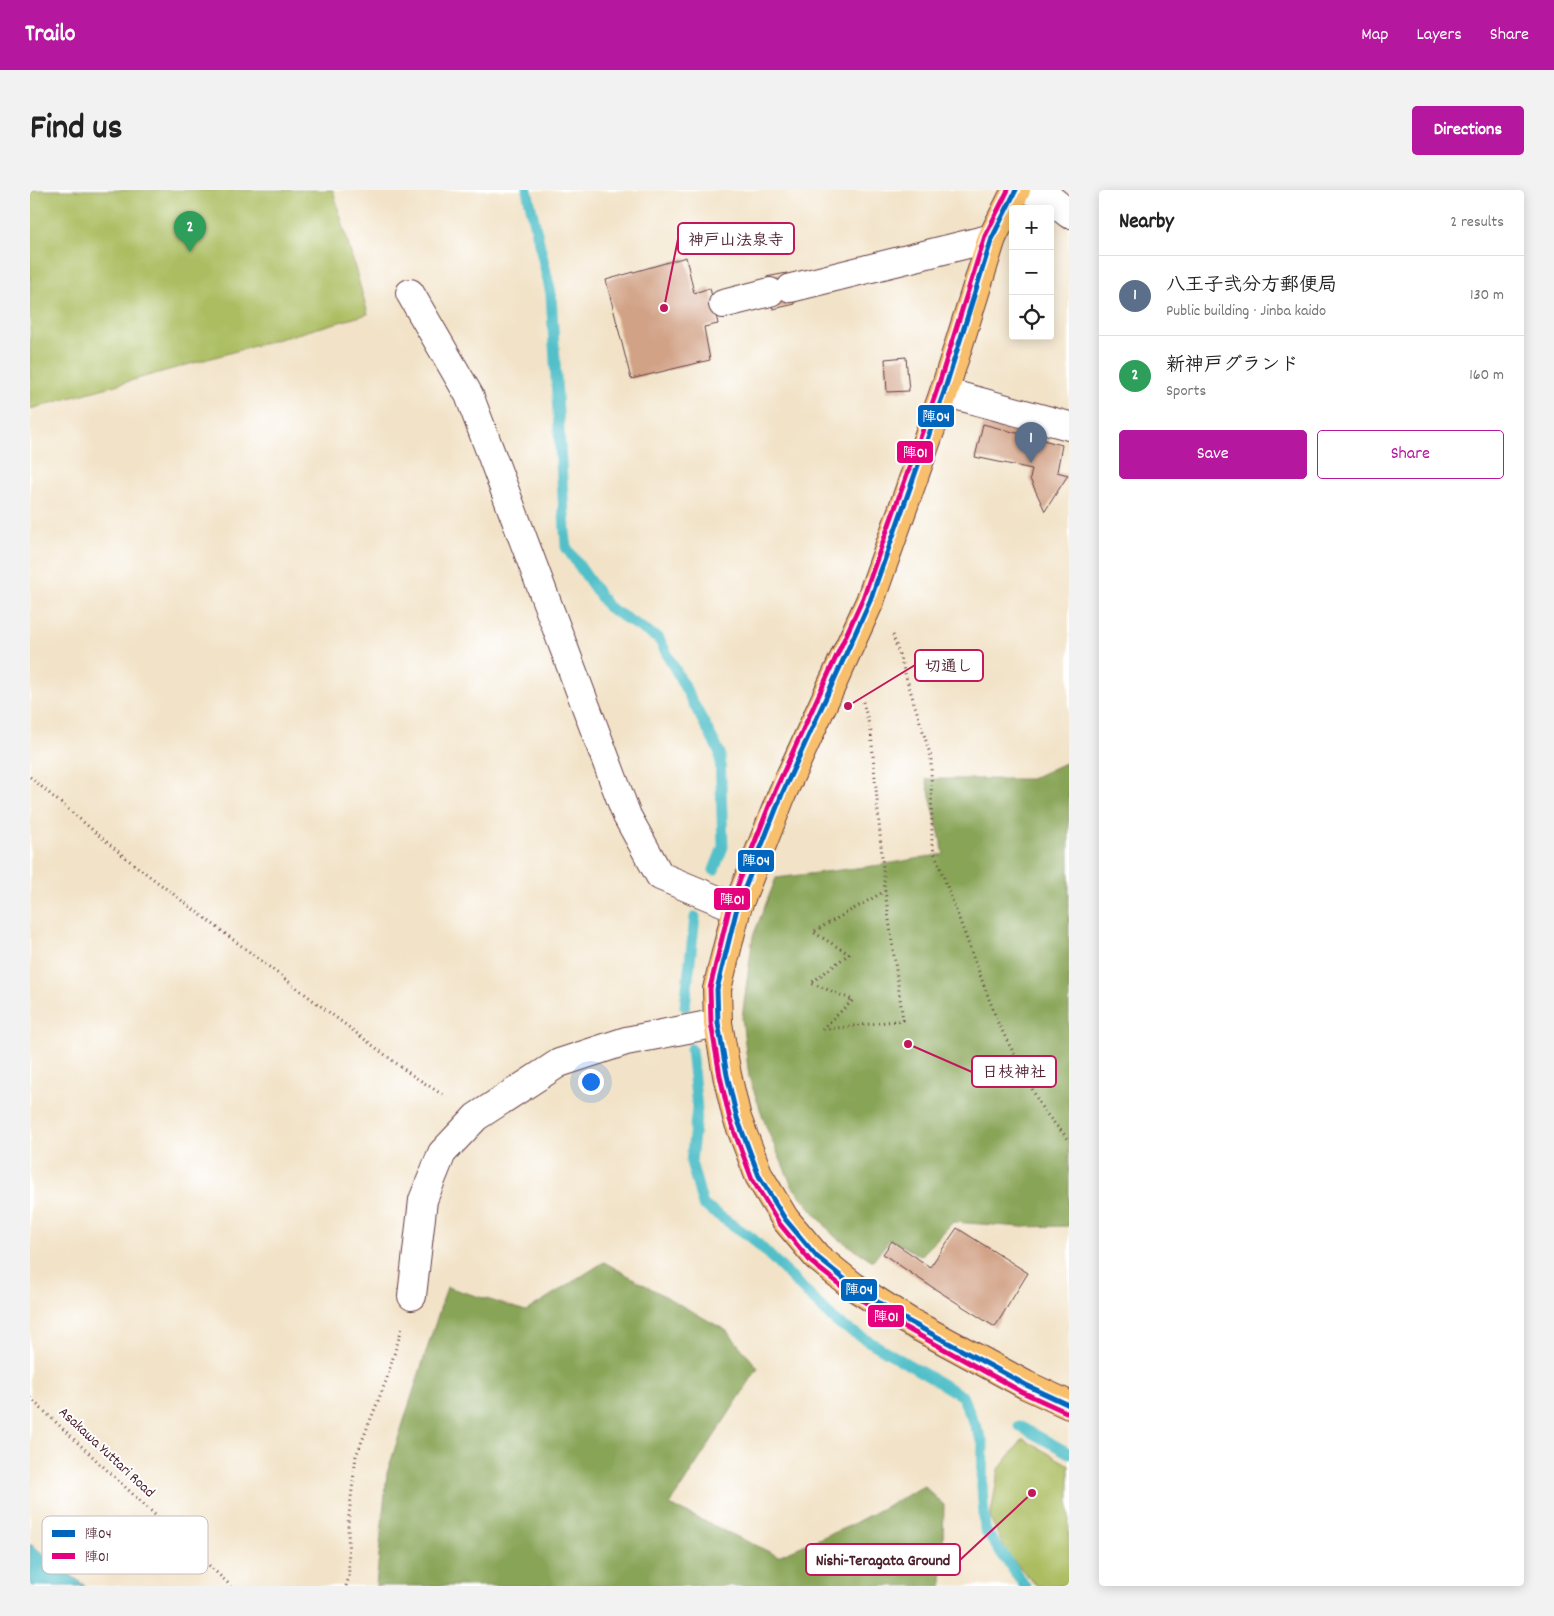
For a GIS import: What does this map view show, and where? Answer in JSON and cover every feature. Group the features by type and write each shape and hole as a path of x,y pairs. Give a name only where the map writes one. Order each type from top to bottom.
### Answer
{"main road":[{"path":"1016,190 992,238 944,392 870,601 782,794 737,908 717,989 718,1023 737,1118 759,1176 785,1219 817,1257 853,1286 908,1321 1026,1385 1069,1405"}],"street":[{"path":"1028,190 1048,197 1069,214"},
{"path":"723,304 992,238"},
{"path":"410,292 469,394 628,816 660,876 737,908"},
{"path":"944,392 1069,426"},
{"path":"412,1296 423,1200 442,1153 476,1117 559,1063 626,1041 718,1023"}],"path":[{"path":"870,601 893,635 931,757 932,846 998,1023 1043,1110 1069,1140"},
{"path":"868,718 871,732 885,891 904,1020 821,1030 853,1000 811,984 849,954 812,932 885,891"},
{"path":"30,777 127,859 409,1073 476,1117"},
{"path":"346,1586 349,1576 348,1523 356,1456 386,1381 412,1296"},
{"name":"Asakawa Yuttari Road","path":"30,1398 156,1516"},
{"name":"Asakawa Yuttari Road","path":"208,1564 231,1586"}],"green space":[{"path":"30,190 333,190 368,314 30,409"},
{"path":"1069,761 1069,1226 1022,1227 953,1222 921,1256 890,1239 873,1261 834,1236 792,1186 767,1129 749,1077 742,1018 753,936 776,878 880,865 944,854 926,779 1030,779"},
{"path":"604,1262 727,1331 758,1368 670,1505 778,1556 849,1526 924,1486 944,1505 942,1586 376,1586 387,1473 447,1287 526,1311"},
{"path":"1023,1439 1069,1465 1069,1586 1037,1586 1008,1555 990,1518 999,1469"}],"water":[{"path":"30,1544 42,1553 42,1574 69,1574 85,1586 30,1586"}],"building":[{"path":"686,257 694,293 710,288 718,324 704,327 710,360 631,379 606,280"},
{"path":"787,273 795,304 773,309 766,277"},
{"path":"906,357 909,391 887,392 885,359"},
{"path":"983,424 1062,445 1057,472 1068,475 1045,511 1030,479 1032,469 975,457"},
{"path":"957,1228 1028,1273 995,1327 883,1254 892,1241 930,1267"}],"waterway":[{"path":"527,190 551,294 566,547 608,607 659,639 720,753 723,847 714,870"},
{"path":"685,1006 695,917"},
{"path":"691,1049 697,1108 691,1162 703,1205 752,1238 836,1322 962,1396 983,1443 982,1486 985,1530 1025,1586"},
{"path":"1019,1426 1069,1453"}],"transit line":[{"name":"陣01","path":"1008,190 985,236 937,390 863,598 775,791 730,905 710,988 711,1023 730,1120 752,1179 779,1223 811,1262 849,1292 904,1327 1022,1392 1066,1412"},
{"name":"陣04","path":"1016,190 992,238 944,392 870,601 782,794 737,908 717,989 718,1023 737,1118 759,1176 785,1219 817,1257 853,1286 908,1321 1026,1385 1069,1405"}],"place":[{"name":"新神戸グランド","path":"190,252"},
{"name":"神戸山法泉寺","path":"664,308"},
{"name":"八王子弐分方郵便局","path":"1031,463"},
{"name":"切通し","path":"848,706"},
{"name":"日枝神社","path":"908,1044"},
{"name":"Nishi-Teragata Ground","path":"1032,1493"}]}
